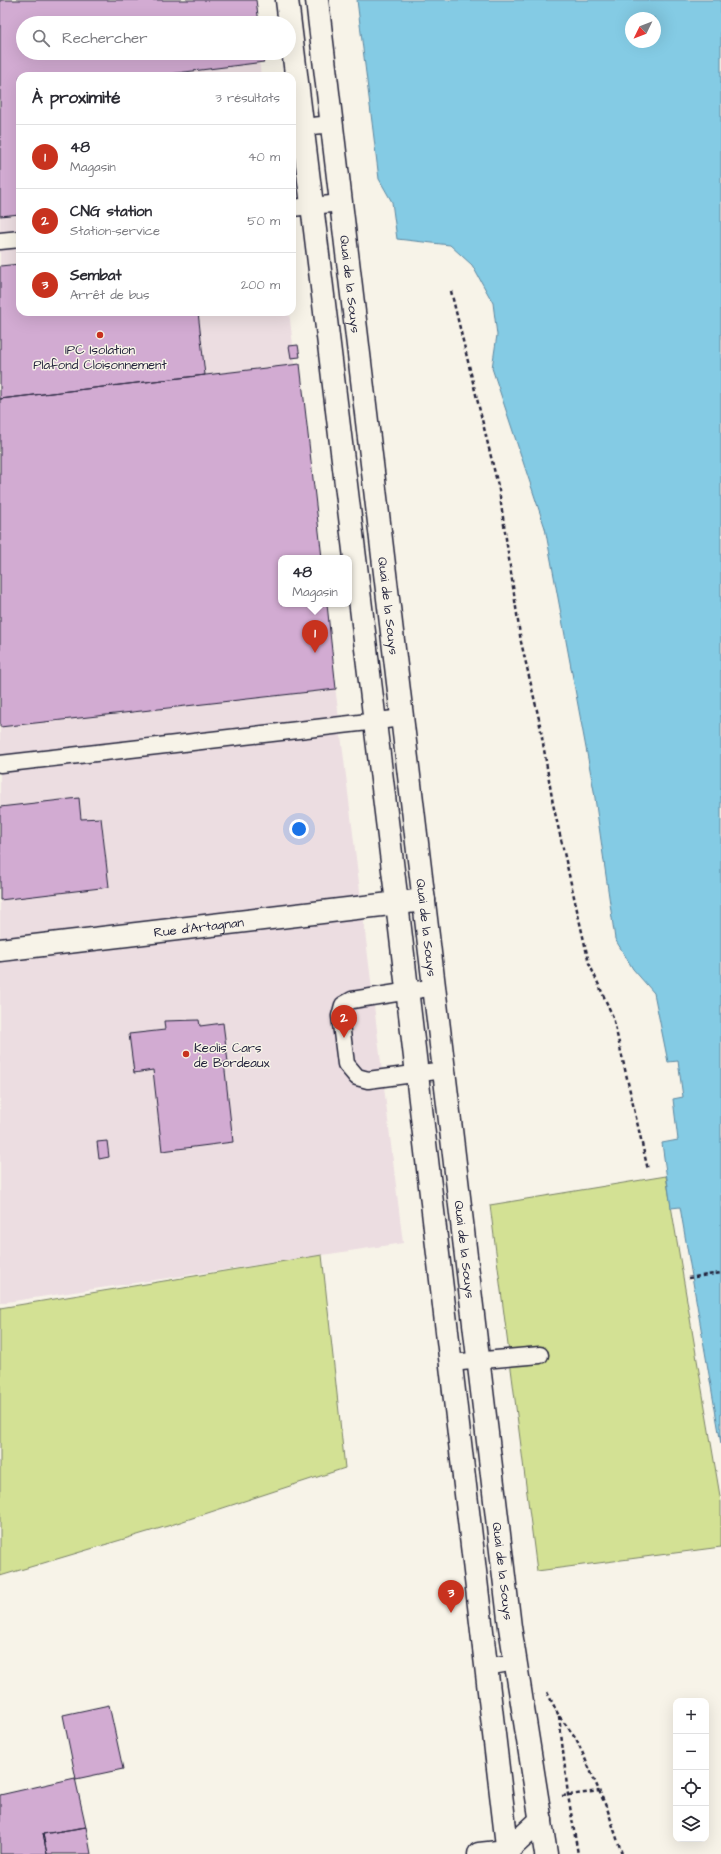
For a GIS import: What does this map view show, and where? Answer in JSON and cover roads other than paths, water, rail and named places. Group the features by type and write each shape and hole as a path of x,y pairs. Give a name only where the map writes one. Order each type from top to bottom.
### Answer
{"main road":[{"path":"287,0 288,16"},
{"name":"Quai de la Souys","path":"317,0 510,1627 546,1854"},
{"path":"292,60 293,72"},
{"path":"296,115 302,207 351,555"},
{"path":"352,565 397,903 508,1853"},
{"name":"Rue d'Artagnan","path":"0,950 424,900"},
{"path":"479,1854 508,1853 541,1820"}],"lane":[{"path":"297,128 332,124"},
{"path":"302,207 341,202"},
{"path":"0,241 16,239"},
{"path":"0,764 403,718"},
{"path":"435,987 352,1000 343,1006 340,1022 346,1064 357,1077 368,1080 444,1070"},
{"path":"450,1363 540,1355"},
{"path":"486,1667 516,1662"}],"water":[{"path":"357,0 721,0 721,1444 680,1207 671,1208 662,1143 678,1140 673,1099 683,1097 678,1061 668,1062 654,993 633,969 615,939 594,791 545,528 492,368 497,335 493,303 472,265 450,245 397,239 392,202 379,179"}],"place":[{"name":"IPC Isolation Plafond Cloisonnement","path":"100,335"},
{"name":"48","path":"315,653"},
{"name":"CNG station","path":"344,1038"},
{"name":"Keolis Cars de Bordeaux","path":"186,1054"},
{"name":"Sembat","path":"451,1613"}]}
